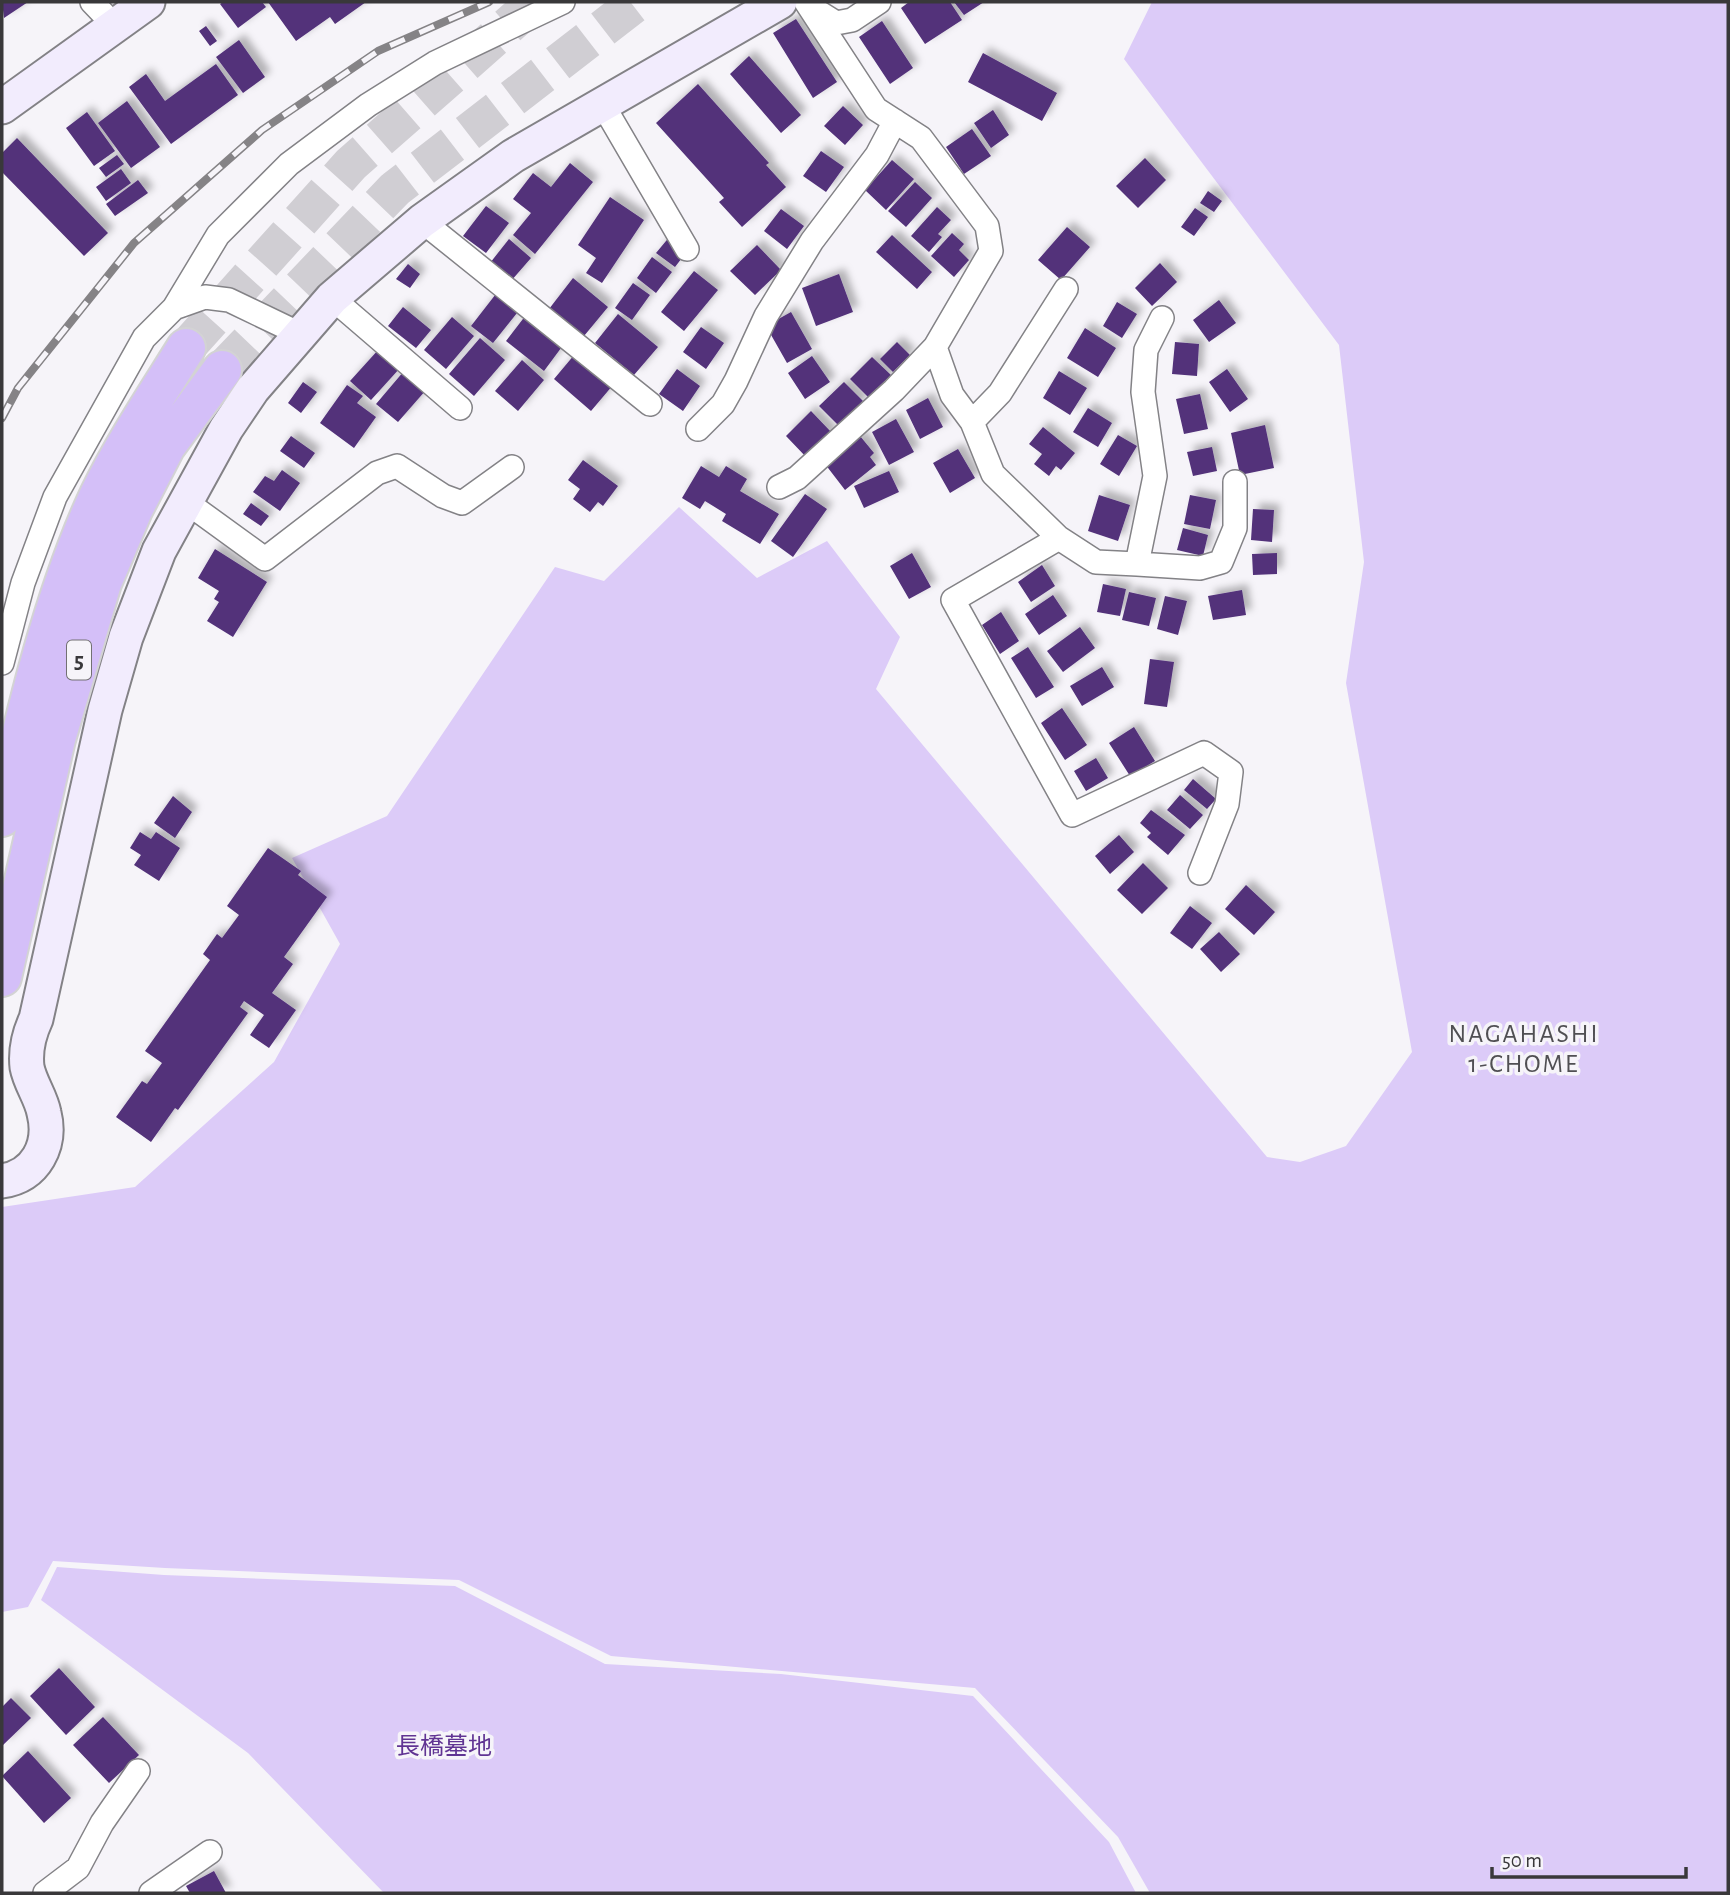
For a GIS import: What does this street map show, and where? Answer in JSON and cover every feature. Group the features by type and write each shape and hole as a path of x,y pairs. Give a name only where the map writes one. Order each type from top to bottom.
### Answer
{"highway":[{"name":"5","path":"2,817 21,733 66,576 100,495 137,427 186,348"},
{"name":"5","path":"2,977 56,739 102,583 133,510 166,446 222,370"}],"street":[{"path":"2,107 103,13 148,2"},
{"path":"2,663 23,583 55,497 144,338 174,308 218,235 289,164 368,105 435,62 563,2"},
{"path":"797,3 836,23 852,20 879,2"},
{"path":"2,1181 13,1179 33,1168 43,1151 47,1134 44,1111 27,1067 28,1038 36,1019 108,698 126,637 159,551 226,429 253,389 332,298 422,221 513,156 603,105 797,3"},
{"path":"779,487 797,478 894,390 935,347 991,251 987,226 921,138 876,109 797,3"},
{"path":"603,105 687,249"},
{"path":"698,429 723,404 766,316 811,241 877,155 895,121"},
{"path":"422,221 650,404"},
{"path":"972,422 1000,393 1066,289"},
{"path":"174,308 205,297 229,300 300,334"},
{"path":"332,298 460,408"},
{"path":"1138,564 1155,476 1143,392 1146,350 1162,318"},
{"path":"935,347 952,395 972,422 993,474 1059,538 1096,562 1200,568 1222,562 1235,528 1235,482"},
{"path":"185,501 265,559 377,473 397,466 443,496 462,503 512,467"},
{"path":"1059,538 953,600 1072,815 1205,753 1231,772 1227,804 1200,873"},
{"path":"45,1893 78,1868 102,1823 138,1771"},
{"path":"151,1893 209,1852"}],"green space":[{"path":"1152,2 1728,2 1728,1893 1150,1893 1118,1837 975,1688 611,1656 459,1580 53,1561 28,1607 2,1612 2,1207 135,1187 274,1062 340,944 292,858 387,816 555,567 604,581 679,507 757,578 827,541 900,637 876,689 1267,1157 1300,1162 1346,1146 1412,1052 1346,683 1364,562 1339,345 1124,59"},
{"name":"長橋墓地","path":"57,1567 164,1575 455,1586 605,1664 781,1674 973,1696 1109,1842 1136,1893 384,1893 248,1753 41,1600"}],"building":[{"path":"2,2 28,2 4,18"},
{"path":"262,2 266,7 238,28 220,4"},
{"path":"268,2 366,2 335,24 330,17 296,41"},
{"path":"909,2 950,2 962,20 925,44 901,8"},
{"path":"954,2 984,2 964,15"},
{"path":"796,19 837,82 813,98 773,33"},
{"path":"882,21 913,68 890,84 859,37"},
{"path":"206,26 217,41 210,46 199,31"},
{"path":"239,40 265,77 243,93 216,57"},
{"path":"983,53 1057,93 1042,121 968,82"},
{"path":"749,56 801,115 781,133 730,74"},
{"path":"216,64 238,95 171,144 129,87 146,74 165,101"},
{"path":"698,84 769,163 766,165 786,187 742,227 719,202 724,198 656,123"},
{"path":"127,101 160,147 131,168 98,123"},
{"path":"843,106 863,125 845,145 824,126"},
{"path":"993,110 1009,135 991,148 974,123"},
{"path":"87,112 115,151 94,166 66,128"},
{"path":"972,129 991,156 964,174 946,147"},
{"path":"17,138 108,233 84,256 2,172 2,153"},
{"path":"821,151 844,167 826,192 803,176"},
{"path":"117,155 124,164 106,177 99,168"},
{"path":"1145,158 1166,180 1138,208 1116,186"},
{"path":"892,160 914,179 886,210 865,190"},
{"path":"570,163 593,182 535,254 513,235 531,213 513,199 533,173 551,187"},
{"path":"121,169 131,183 106,201 96,187"},
{"path":"138,180 148,193 115,216 106,204"},
{"path":"915,182 932,198 906,227 888,211"},
{"path":"1208,191 1222,201 1214,212 1200,203"},
{"path":"610,197 644,220 602,283 586,273 596,258 578,245"},
{"path":"486,206 509,223 486,253 463,236"},
{"path":"937,207 951,220 938,234 942,237 929,252 911,236"},
{"path":"1195,208 1208,217 1194,236 1181,227"},
{"path":"781,209 804,226 787,249 764,231"},
{"path":"1067,227 1090,247 1061,280 1038,260"},
{"path":"952,233 964,244 959,250 969,260 954,277 931,256"},
{"path":"671,235 685,254 675,267 656,253"},
{"path":"892,235 932,272 917,289 876,252"},
{"path":"509,239 531,258 511,281 490,263"},
{"path":"757,245 781,270 755,295 730,271"},
{"path":"652,257 672,272 656,293 637,278"},
{"path":"1160,263 1177,282 1152,306 1135,288"},
{"path":"408,264 420,274 410,288 396,279"},
{"path":"694,271 718,290 684,331 661,312"},
{"path":"839,274 853,312 816,326 802,288"},
{"path":"573,278 608,307 584,336 549,309"},
{"path":"633,283 650,295 632,320 615,308"},
{"path":"499,290 521,308 493,343 471,326"},
{"path":"1219,300 1236,323 1209,342 1193,320"},
{"path":"1117,302 1137,314 1122,338 1103,326"},
{"path":"403,307 431,330 416,348 388,326"},
{"path":"791,312 812,349 787,363 766,326"},
{"path":"618,314 658,347 634,375 595,343"},
{"path":"526,315 564,344 544,371 506,341"},
{"path":"452,317 474,336 446,369 424,350"},
{"path":"701,327 724,343 706,369 683,352"},
{"path":"1085,328 1116,348 1098,377 1067,358"},
{"path":"480,338 505,360 474,396 449,374"},
{"path":"897,342 910,355 893,372 880,359"},
{"path":"1175,342 1199,344 1197,376 1172,374"},
{"path":"379,349 400,368 371,400 350,381"},
{"path":"575,354 613,385 591,411 554,379"},
{"path":"812,356 830,382 805,399 788,373"},
{"path":"872,357 891,375 868,397 850,379"},
{"path":"522,360 544,380 518,411 495,391"},
{"path":"677,369 700,386 683,411 659,394"},
{"path":"1227,369 1248,399 1230,412 1209,382"},
{"path":"404,371 426,390 398,422 376,404"},
{"path":"1059,371 1087,388 1070,415 1043,398"},
{"path":"303,382 317,392 301,413 288,403"},
{"path":"844,382 863,401 838,425 819,406"},
{"path":"347,385 363,396 357,403 376,417 354,448 320,423"},
{"path":"1200,394 1208,429 1184,434 1176,399"},
{"path":"928,398 943,427 920,439 906,410"},
{"path":"1088,408 1112,423 1098,447 1073,432"},
{"path":"811,411 832,433 807,458 786,436"},
{"path":"896,419 914,452 889,465 872,432"},
{"path":"1265,425 1274,468 1240,475 1231,433"},
{"path":"1043,427 1075,453 1061,470 1056,466 1049,476 1034,464 1042,454 1029,444"},
{"path":"1118,435 1137,446 1119,476 1100,464"},
{"path":"291,436 315,453 304,468 280,451"},
{"path":"860,436 874,453 870,457 876,465 845,490 825,464"},
{"path":"1212,447 1217,471 1193,476 1187,452"},
{"path":"958,449 975,478 950,493 933,463"},
{"path":"583,460 618,486 603,506 598,502 590,512 573,499 580,489 568,480"},
{"path":"701,466 719,477 726,466 747,479 740,491 779,514 760,544 722,521 726,514 705,501 700,509 682,498"},
{"path":"282,470 300,483 280,511 253,492 265,476 274,481"},
{"path":"889,471 899,492 864,508 854,486"},
{"path":"805,494 827,509 793,557 771,541"},
{"path":"1099,495 1130,505 1118,541 1088,531"},
{"path":"1190,495 1216,500 1210,529 1184,524"},
{"path":"251,503 269,516 261,526 243,514"},
{"path":"1253,509 1274,510 1272,542 1251,540"},
{"path":"1183,528 1208,535 1203,556 1177,550"},
{"path":"215,549 267,582 233,637 207,621 219,602 214,599 219,591 198,578"},
{"path":"912,553 931,587 909,599 890,566"},
{"path":"1277,553 1277,574 1253,575 1252,554"},
{"path":"1042,565 1055,586 1031,602 1018,582"},
{"path":"1103,584 1126,589 1120,616 1097,612"},
{"path":"1242,590 1246,615 1213,620 1208,596"},
{"path":"1129,592 1156,598 1149,626 1122,620"},
{"path":"1053,595 1067,616 1039,635 1025,614"},
{"path":"1165,596 1187,601 1178,635 1157,629"},
{"path":"1001,612 1019,641 1000,654 982,625"},
{"path":"1080,627 1095,648 1063,672 1047,651"},
{"path":"1028,647 1054,687 1036,698 1011,658"},
{"path":"1150,659 1174,662 1167,707 1144,704"},
{"path":"1102,667 1114,687 1082,706 1070,686"},
{"path":"1062,708 1087,745 1065,760 1041,723"},
{"path":"1134,727 1155,761 1130,776 1109,743"},
{"path":"1096,758 1108,778 1086,791 1074,771"},
{"path":"1193,779 1216,799 1207,809 1184,790"},
{"path":"1180,795 1203,815 1190,829 1167,810"},
{"path":"173,796 192,812 175,838 154,823"},
{"path":"1151,810 1185,835 1168,855 1147,837 1151,833 1140,823"},
{"path":"140,832 151,839 156,832 180,848 159,881 134,865 141,855 130,848"},
{"path":"1119,835 1134,852 1110,874 1095,856"},
{"path":"268,848 301,871 298,875 327,897 284,957 293,964 272,993 296,1010 269,1048 250,1035 264,1015 244,1001 240,1007 248,1013 178,1110 175,1108 151,1142 116,1117 142,1081 147,1084 162,1063 145,1051 210,960 203,954 217,934 222,938 239,915 227,906"},
{"path":"1143,863 1168,888 1142,914 1117,890"},
{"path":"1246,885 1275,912 1254,935 1225,909"},
{"path":"1190,906 1212,923 1192,949 1170,933"},
{"path":"1219,932 1240,954 1221,972 1200,949"},
{"path":"59,1668 95,1707 66,1735 30,1696"},
{"path":"11,1698 31,1718 2,1746 2,1707"},
{"path":"103,1717 139,1755 109,1783 73,1745"},
{"path":"28,1751 71,1798 44,1823 2,1776"},
{"path":"214,1871 226,1893 190,1893 186,1886"}],"tunnel":[{"path":"186,348 351,164 535,2"},
{"path":"222,370 395,189 637,2"}],"railway":[{"path":"2,418 18,388 134,243 262,130 378,51 489,2"}],"district":[{"name":"NAGAHASHI 1-CHOME","path":"1524,1048"}]}
